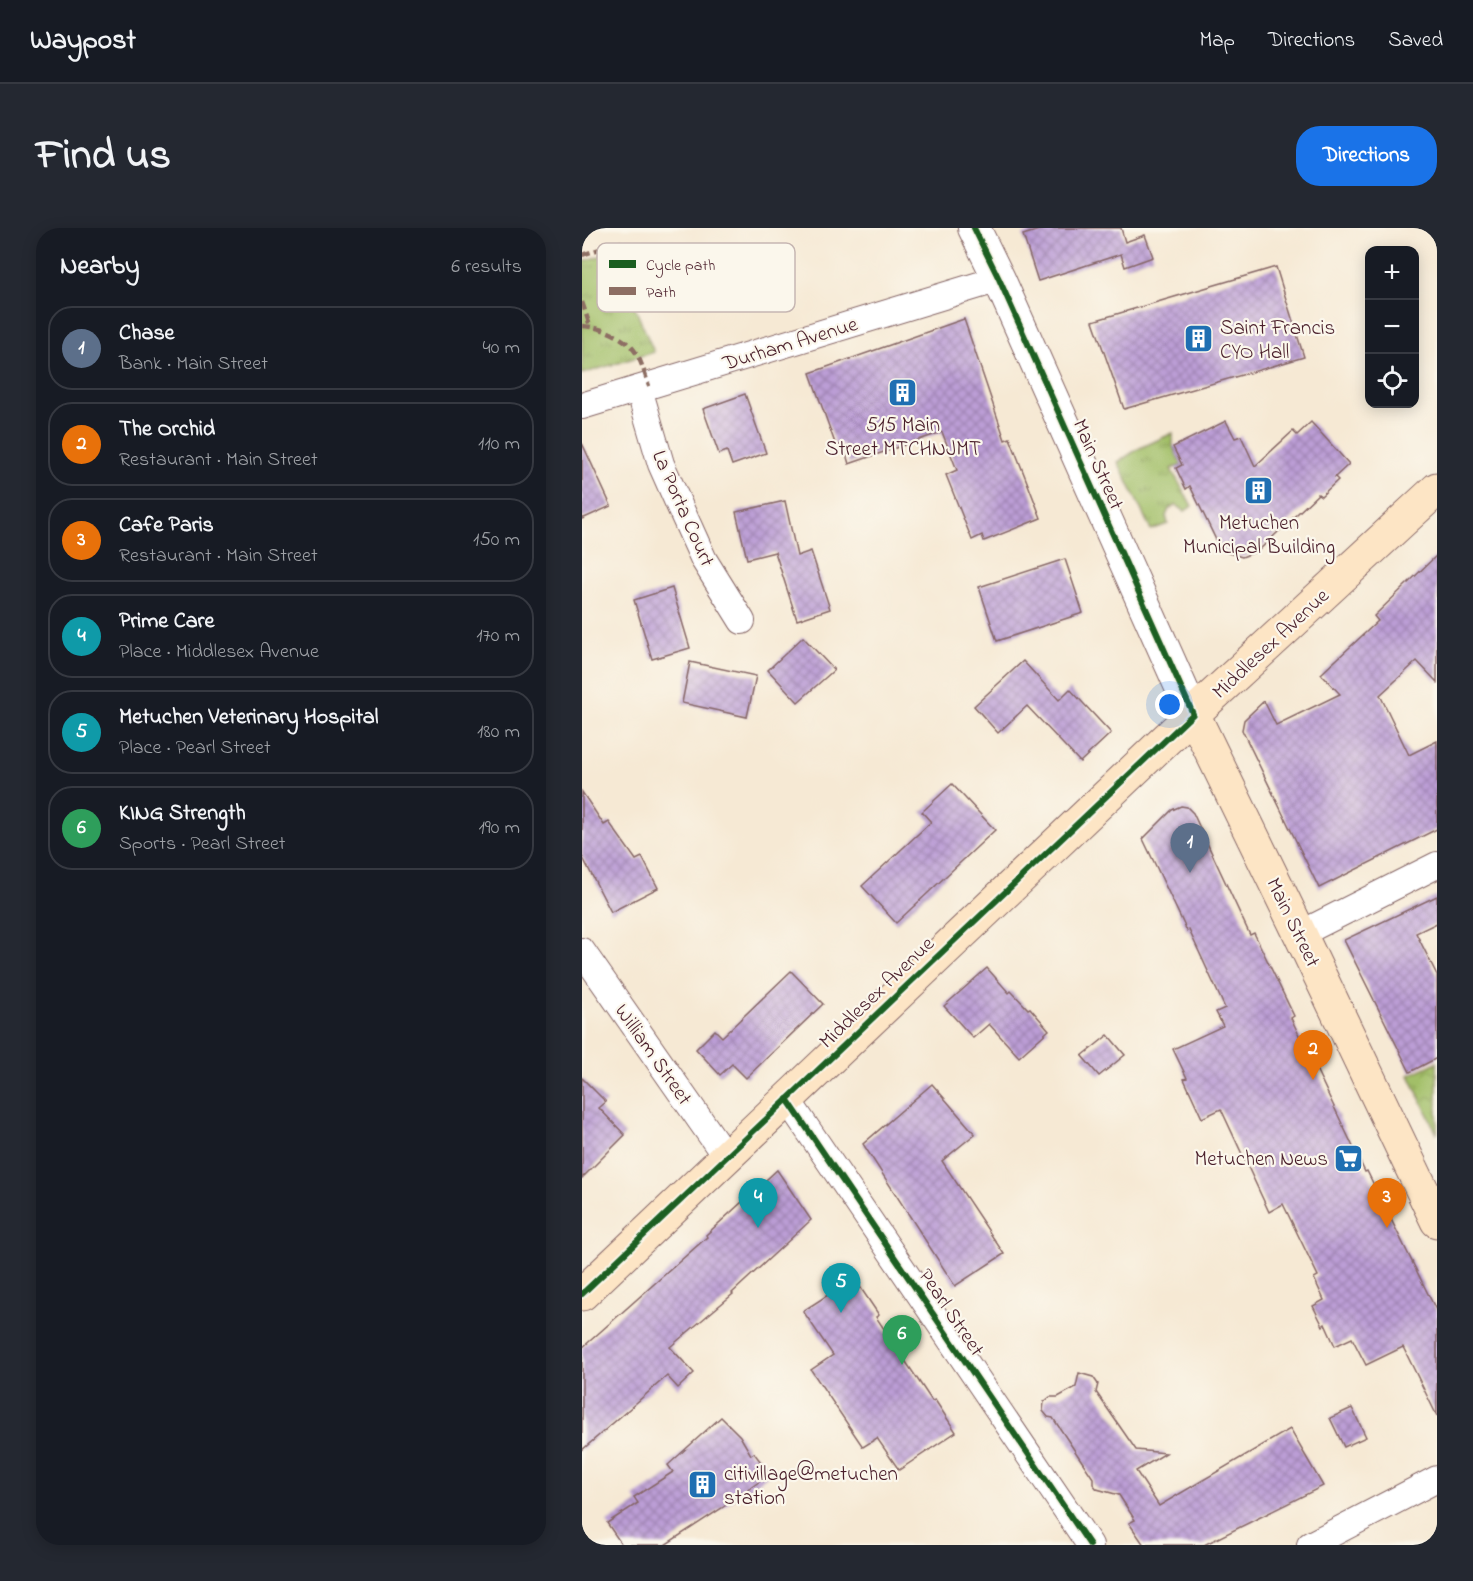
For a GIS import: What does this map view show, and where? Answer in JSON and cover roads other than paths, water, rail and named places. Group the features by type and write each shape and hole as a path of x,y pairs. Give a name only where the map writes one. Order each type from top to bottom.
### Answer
{"main road":[{"name":"Middlesex Avenue","path":"582,1294 1192,714 1437,489"},
{"name":"Main Street","path":"1192,714 1437,1221"}],"street":[{"name":"Main Street","path":"974,228 999,279 1192,714"},
{"name":"Durham Avenue","path":"582,406 999,279"},
{"name":"La Porta Court","path":"639,389 661,464 680,507 704,560 742,621"},
{"path":"1300,934 1437,865"},
{"name":"William Street","path":"582,951 726,1157"},
{"name":"Pearl Street","path":"787,1099 1090,1545"},
{"path":"1310,1545 1437,1479"}],"place":[{"name":"Saint Francis CYO Hall","path":"1199,339"},
{"name":"515 Main Street MTCHNJMT","path":"903,393"},
{"name":"Metuchen Municipal Building","path":"1259,491"},
{"name":"Chase","path":"1190,873"},
{"name":"The Orchid","path":"1313,1080"},
{"name":"Metuchen News","path":"1349,1158"},
{"name":"Prime Care","path":"758,1228"},
{"name":"Cafe Paris","path":"1387,1228"},
{"name":"Metuchen Veterinary Hospital","path":"841,1313"},
{"name":"KING Strength","path":"902,1365"},
{"name":"citivillage@metuchen station","path":"703,1485"}]}
